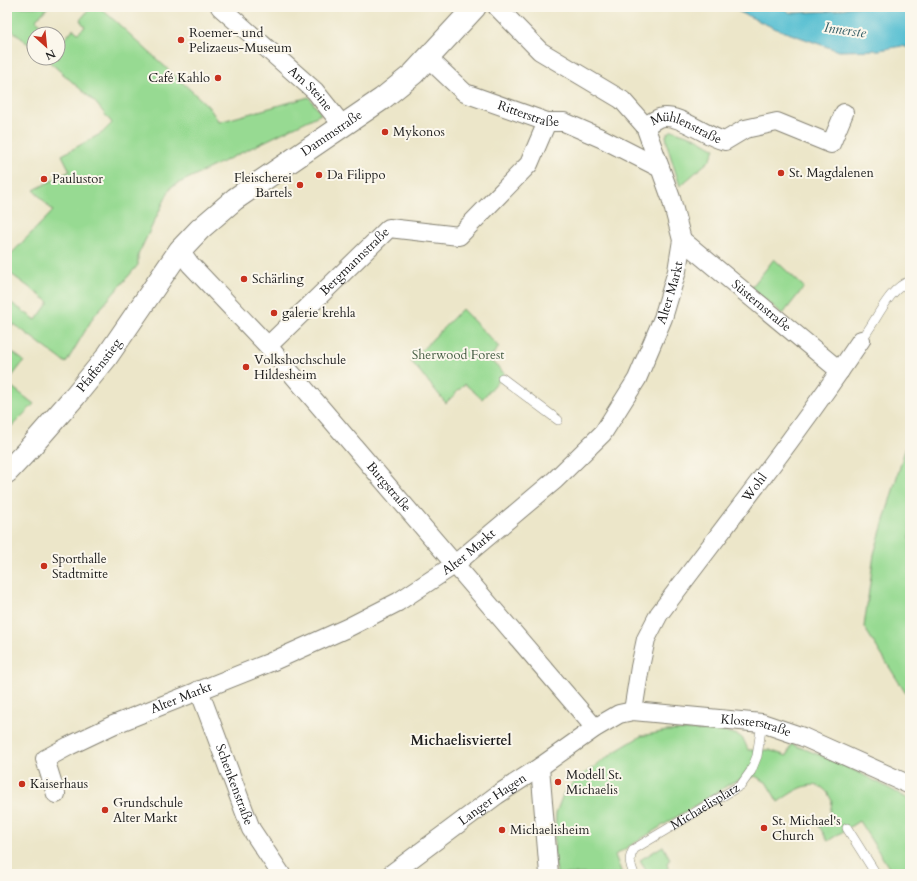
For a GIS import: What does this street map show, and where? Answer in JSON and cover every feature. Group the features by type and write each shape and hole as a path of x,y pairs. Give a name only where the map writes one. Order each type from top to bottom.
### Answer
{"street":[{"name":"Am Steine","path":"220,7 315,91 343,126"},
{"name":"Dammstraße","path":"180,250 211,219 235,199 382,100 413,74 474,7"},
{"name":"Mühlenstraße","path":"496,7 540,51 622,100 646,126 658,118 669,117 683,122 715,139 725,141 746,129 777,122 831,144 844,114"},
{"name":"Ritterstraße","path":"428,58 465,93 547,122 564,122 603,139 660,168"},
{"name":"Bergmannstraße","path":"268,346 389,228 459,236 529,164 547,122"},
{"name":"Alter Markt","path":"56,794 45,759 113,725 271,662 347,628 398,602 454,565 555,480 582,448 603,433 637,379 663,318 677,271 682,240 671,198 646,126"},
{"name":"Süsternstraße","path":"682,240 840,371"},
{"name":"Burgstraße","path":"180,250 190,264 268,346 595,728"},
{"name":"Pfaffenstieg","path":"7,472 75,396 106,358 180,250"},
{"name":"Wohl","path":"633,711 646,639 659,614 763,476 840,371 860,340"},
{"name":"Schenkenstraße","path":"199,690 251,829 281,874"},
{"name":"Klosterstraße","path":"595,728 619,714 633,711 762,723 803,737 910,785"},
{"name":"Langer Hagen","path":"391,874 497,795 595,728"},
{"path":"540,767 549,874"}],"lane":[{"name":"Wohl","path":"860,340 896,289 904,283 910,281"},
{"path":"502,378 558,420"},
{"name":"Michaelisplatz","path":"634,874 630,864 630,855 634,849 741,785 751,771 757,756 762,723"},
{"path":"847,828 876,874"}],"green space":[{"path":"7,7 48,7 36,20 43,26 26,26 26,42 7,26"},
{"path":"91,7 99,7 208,106 219,122 309,97 321,114 171,187 138,255 138,265 94,316 66,363 14,324 7,332 7,300 36,320 49,302 7,271 7,258 53,211 34,190 70,171 62,155 102,133 112,123 95,102 54,66 66,66 66,37 73,29 78,33 85,27 80,20"},
{"path":"672,130 696,138 715,149 710,160 680,186 668,148 666,135"},
{"path":"774,259 804,287 783,314 751,288"},
{"name":"Sherwood Forest","path":"462,309 499,347 489,359 505,374 482,399 465,384 446,403 411,361"},
{"path":"7,348 24,361 7,383"},
{"path":"7,383 34,404 7,431"},
{"path":"910,433 910,700 864,627 874,554"},
{"path":"667,731 718,731 738,735 745,742 748,750 769,750 787,756 791,744 852,769 910,800 910,874 893,874 859,821 828,841 819,826 830,814 832,801 826,791 819,786 813,785 801,788 778,802 766,782 755,776 733,782 615,855 622,874 557,874 554,852 556,813 564,792 577,779 616,751 641,736"},
{"path":"663,846 670,859 667,863 668,869 671,872 677,871 674,874 649,874 640,860"}],"water":[{"name":"Innerste","path":"729,7 781,7 791,13 831,11 851,7 910,7 910,48 902,46 879,50 839,51 774,28"}],"place":[{"name":"Roemer- und Pelizaeus-Museum","path":"181,40"},
{"name":"Café Kahlo","path":"218,78"},
{"name":"Mykonos","path":"385,132"},
{"name":"St. Magdalenen","path":"781,173"},
{"name":"Da Filippo","path":"319,175"},
{"name":"Paulustor","path":"44,179"},
{"name":"Fleischerei Bartels","path":"300,185"},
{"name":"Schärling","path":"244,279"},
{"name":"galerie krehla","path":"274,313"},
{"name":"Volkshochschule Hildesheim","path":"246,367"},
{"name":"Sporthalle Stadtmitte","path":"44,566"},
{"name":"Modell St. Michaelis","path":"558,782"},
{"name":"Kaiserhaus","path":"22,784"},
{"name":"Grundschule Alter Markt","path":"105,810"},
{"name":"St. Michael's Church","path":"764,828"},
{"name":"Michaelisheim","path":"502,830"}],"district":[{"name":"Michaelisviertel","path":"461,740"}]}
